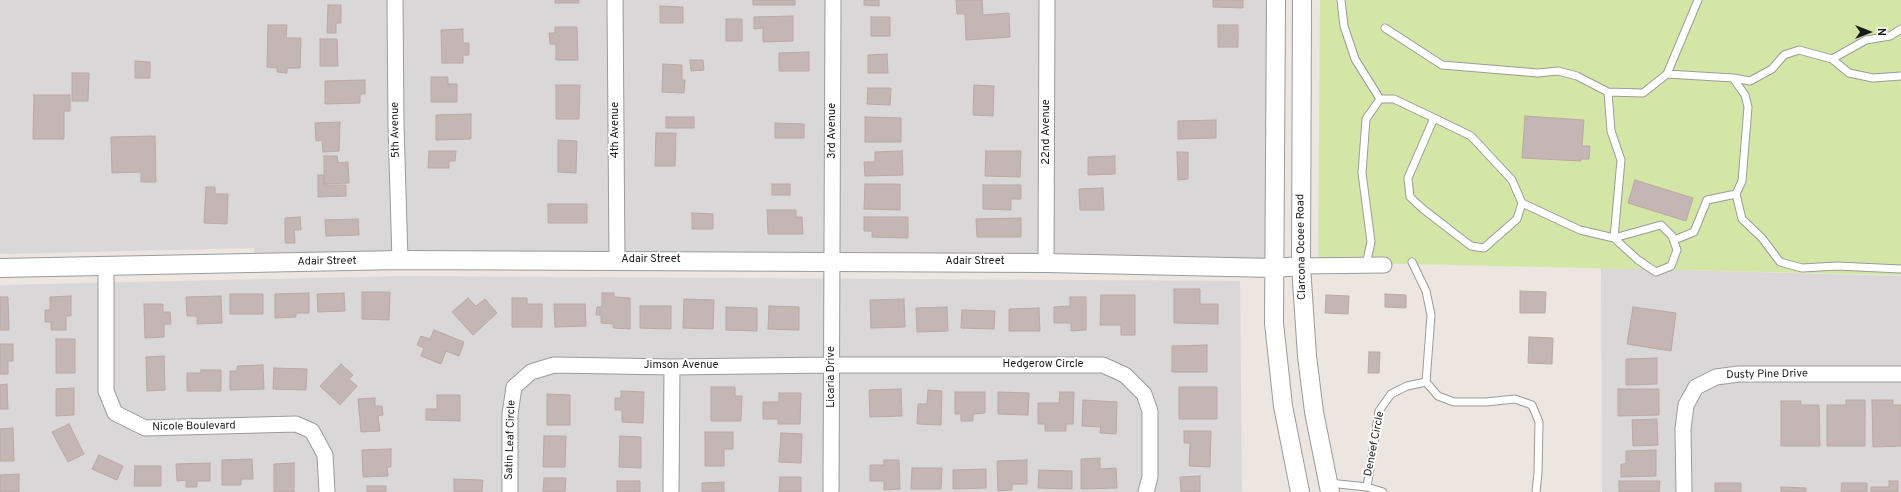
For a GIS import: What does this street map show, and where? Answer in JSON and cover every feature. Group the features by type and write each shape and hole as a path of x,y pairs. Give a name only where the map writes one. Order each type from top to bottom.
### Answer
{"street":[{"name":"5th Avenue","path":"395,0 396,125 400,260"},
{"name":"4th Avenue","path":"615,0 617,260"},
{"name":"3rd Avenue","path":"832,261 833,0"},
{"name":"22nd Avenue","path":"1046,263 1047,0"},
{"path":"1276,0 1274,323 1283,406 1300,492"},
{"name":"Clarcona Ocoee Road","path":"1302,0 1301,266 1307,356 1314,412 1328,487"},
{"name":"Adair Street","path":"0,268 400,260 832,261 1046,263 1274,268 1301,266"},
{"name":"Licaria Drive","path":"831,492 832,261"},
{"path":"1301,266 1384,265"},
{"name":"Nicole Boulevard","path":"106,266 106,391 115,413 145,428 296,424 312,431 325,455 327,492"},
{"name":"Jimson Avenue","path":"531,372 554,365 672,367 831,365"},
{"name":"Hedgerow Circle","path":"831,365 1103,365 1125,376 1144,394 1150,411 1150,477 1146,492"},
{"path":"671,492 672,367"},
{"name":"Satin Leaf Circle","path":"510,492 510,414 514,387 531,372"},
{"name":"Dusty Pine Drive","path":"1684,492 1682,429 1686,405 1696,388 1710,380 1716,377 1739,374 1901,374"}],"lane":[{"path":"1341,0 1344,26 1355,59 1380,99"},
{"path":"1385,28 1442,65 1538,73 1558,71 1577,76 1608,92 1643,93 1667,74 1698,0"},
{"path":"1832,59 1866,40 1890,36 1901,30"},
{"path":"1667,74 1733,78 1750,81 1772,68 1784,55 1799,50 1832,59 1849,73 1873,78 1901,76"},
{"path":"1733,78 1745,95 1748,107 1742,181 1736,194 1742,219 1762,238 1780,262 1802,268 1837,266 1901,269"},
{"path":"1608,92 1611,131 1621,160 1614,238"},
{"path":"1380,99 1394,99 1434,118 1471,136 1512,180 1522,203 1517,219 1484,248 1471,246 1410,197 1408,178 1434,118"},
{"path":"1366,265 1372,242 1362,173 1366,119 1380,99"},
{"path":"1674,240 1694,232 1707,200 1736,194"},
{"path":"1522,203 1580,230 1614,238 1661,225 1672,236 1677,250 1671,266 1656,272 1638,260 1614,238"},
{"path":"1412,262 1426,291 1431,315 1426,382 1438,396 1454,402 1486,402 1515,399 1532,405 1539,422 1536,492"},
{"name":"Deneef Circle","path":"1367,487 1379,411 1391,394 1407,386 1426,382"},
{"path":"1328,487 1367,487 1382,492"}],"shaded area":[{"path":"0,0 1270,0 1270,268 254,263 254,248 0,254"},
{"path":"1601,268 1901,276 1901,492 1602,492"},
{"path":"403,276 1240,281 1242,492 0,492 0,285"}],"green space":[{"path":"1320,0 1901,0 1901,275 1318,262"}],"building":[{"path":"555,0 579,0 579,3 555,3"},
{"path":"753,0 795,0 795,5 753,5"},
{"path":"864,0 879,0 879,6 864,5"},
{"path":"956,0 982,0 983,15 1009,13 1010,37 966,40 965,14 957,14"},
{"path":"1213,0 1243,0 1243,8 1213,7"},
{"path":"328,5 341,5 341,23 336,23 336,33 327,33"},
{"path":"660,6 683,7 683,23 660,23"},
{"path":"793,16 793,41 763,42 763,28 754,29 754,17"},
{"path":"871,17 890,17 890,36 871,36"},
{"path":"726,19 742,19 742,41 726,41"},
{"path":"268,25 287,25 286,38 301,38 300,68 287,68 287,73 277,72 277,68 267,67"},
{"path":"1218,25 1238,25 1238,47 1218,47"},
{"path":"555,27 577,27 578,60 556,60 556,44 550,44 549,33 555,33"},
{"path":"463,29 463,43 469,43 469,55 463,55 463,63 442,63 441,30"},
{"path":"320,39 337,39 338,66 320,66"},
{"path":"809,52 809,71 779,71 779,53"},
{"path":"887,54 888,73 868,73 868,55"},
{"path":"690,60 703,60 704,70 691,71"},
{"path":"135,61 150,62 150,78 135,78"},
{"path":"663,64 682,65 682,80 685,80 684,93 662,92"},
{"path":"72,73 89,73 88,101 72,101"},
{"path":"431,77 448,77 448,84 457,84 457,102 431,102"},
{"path":"365,80 365,94 360,94 360,103 325,104 325,81"},
{"path":"556,85 580,85 579,119 556,119"},
{"path":"974,85 994,86 993,116 973,115"},
{"path":"868,88 891,88 890,105 867,104"},
{"path":"34,95 70,95 70,111 64,111 64,139 33,139"},
{"path":"471,114 471,139 436,140 436,115"},
{"path":"1525,116 1584,120 1582,146 1590,146 1589,159 1581,159 1581,161 1522,158"},
{"path":"666,117 694,117 694,128 666,128"},
{"path":"865,117 901,118 901,142 865,142"},
{"path":"1216,120 1216,138 1178,139 1178,121"},
{"path":"340,122 339,151 323,152 322,140 316,141 315,123"},
{"path":"775,123 804,124 804,138 775,138"},
{"path":"656,133 676,133 675,166 655,166"},
{"path":"155,136 156,182 141,182 141,172 112,173 111,137"},
{"path":"558,140 577,141 576,173 558,172"},
{"path":"429,151 456,151 455,161 449,161 449,168 428,168"},
{"path":"902,151 903,175 865,176 864,162 875,162 875,152"},
{"path":"986,151 1021,151 1020,177 985,176"},
{"path":"1177,152 1188,152 1188,179 1178,180"},
{"path":"324,156 337,156 338,163 348,162 349,183 324,184"},
{"path":"1115,156 1115,174 1088,175 1088,157"},
{"path":"318,175 324,175 324,185 346,185 346,196 318,197"},
{"path":"1635,180 1693,198 1686,221 1628,203"},
{"path":"772,184 790,184 790,195 772,195"},
{"path":"865,184 900,184 900,210 864,209"},
{"path":"983,185 1021,185 1021,199 1011,199 1011,210 983,209"},
{"path":"206,187 215,187 215,194 228,194 227,224 204,223"},
{"path":"1103,188 1104,210 1080,210 1079,189"},
{"path":"548,204 587,204 587,223 548,223"},
{"path":"767,210 796,210 796,217 802,217 803,234 768,234"},
{"path":"692,213 713,214 713,229 692,229"},
{"path":"300,217 301,230 294,230 295,243 285,243 285,218"},
{"path":"864,217 908,217 908,238 872,237 872,231 864,231"},
{"path":"1021,218 1021,237 977,237 976,219"},
{"path":"358,219 359,235 326,236 325,220"},
{"path":"1174,289 1200,289 1200,304 1218,304 1218,324 1174,323"},
{"path":"1520,291 1546,292 1545,313 1520,313"},
{"path":"362,292 390,292 389,320 362,319"},
{"path":"309,293 309,313 296,313 296,317 275,318 275,294"},
{"path":"344,293 345,311 318,312 317,294"},
{"path":"602,293 614,293 614,297 630,298 630,329 613,328 613,324 601,323 601,315 596,315 597,307 602,307"},
{"path":"230,294 263,294 263,314 230,314"},
{"path":"1385,294 1406,295 1406,308 1385,307"},
{"path":"1101,295 1135,295 1135,335 1121,335 1121,325 1100,325"},
{"path":"1326,295 1349,296 1348,314 1325,313"},
{"path":"71,296 71,316 66,316 66,330 51,330 51,322 45,322 45,310 50,310 50,297"},
{"path":"221,296 222,323 197,324 197,316 187,316 186,297"},
{"path":"0,297 8,297 9,330 0,330"},
{"path":"1070,297 1086,297 1086,330 1071,331 1071,323 1054,323 1054,307 1070,306"},
{"path":"468,298 476,306 485,299 497,313 473,335 452,312"},
{"path":"512,298 527,298 527,304 542,304 542,327 512,327"},
{"path":"684,299 714,300 713,329 683,328"},
{"path":"904,299 905,327 871,328 870,300"},
{"path":"144,304 163,304 163,312 170,312 171,324 164,324 164,337 145,338"},
{"path":"554,304 585,304 586,326 555,327"},
{"path":"640,306 671,306 671,329 640,328"},
{"path":"769,306 799,307 799,330 768,329"},
{"path":"726,307 757,308 757,331 726,330"},
{"path":"947,307 948,331 917,332 916,308"},
{"path":"1633,307 1676,313 1671,351 1627,344"},
{"path":"1039,308 1040,331 1009,331 1009,309"},
{"path":"962,310 995,311 994,329 961,328"},
{"path":"434,330 464,342 459,356 446,351 441,364 421,356 424,348 417,345 421,336 430,339"},
{"path":"1529,337 1553,338 1552,364 1528,363"},
{"path":"56,339 75,339 75,373 56,373"},
{"path":"0,344 13,344 13,361 8,361 8,374 0,374"},
{"path":"1207,345 1207,372 1172,372 1172,346"},
{"path":"1369,352 1380,352 1379,373 1368,373"},
{"path":"164,356 165,390 147,391 146,357"},
{"path":"1657,358 1657,384 1626,385 1626,359"},
{"path":"341,364 353,375 349,379 357,386 340,405 320,386"},
{"path":"263,365 264,389 230,390 230,371 237,371 237,366"},
{"path":"274,368 307,369 306,390 273,389"},
{"path":"201,370 221,370 221,391 187,391 187,373 201,373"},
{"path":"7,384 8,409 0,409 0,385"},
{"path":"711,387 735,387 735,396 742,396 741,421 711,421"},
{"path":"1179,387 1217,387 1217,419 1179,419"},
{"path":"74,388 74,415 56,416 56,389"},
{"path":"901,389 902,416 870,417 869,390"},
{"path":"1618,389 1659,389 1659,415 1618,416"},
{"path":"928,390 942,391 941,425 917,424 918,404 927,404"},
{"path":"621,391 644,392 643,423 622,422 622,410 615,410 615,398 621,398"},
{"path":"955,392 985,392 985,413 973,414 973,421 961,421 961,414 955,414"},
{"path":"998,392 1029,393 1028,415 998,414"},
{"path":"1060,392 1074,392 1073,424 1066,424 1066,431 1045,431 1045,424 1038,424 1038,403 1059,403"},
{"path":"779,393 801,393 800,424 778,424 778,419 763,419 763,402 779,402"},
{"path":"547,394 570,395 570,425 547,425"},
{"path":"437,395 460,395 460,421 426,420 426,409 437,409"},
{"path":"375,398 375,406 382,406 383,415 378,416 380,431 361,432 358,399"},
{"path":"1083,400 1117,402 1116,434 1100,433 1101,427 1082,426"},
{"path":"1846,400 1865,400 1865,446 1827,446 1827,405 1846,405"},
{"path":"1872,400 1893,400 1893,405 1901,405 1901,446 1873,447"},
{"path":"1781,401 1801,401 1801,405 1819,405 1820,446 1781,446"},
{"path":"1657,419 1658,445 1633,446 1632,420"},
{"path":"69,424 84,454 68,462 52,432"},
{"path":"13,428 14,461 0,461 0,429"},
{"path":"1184,431 1211,431 1210,467 1189,466 1190,443 1184,443"},
{"path":"705,432 733,432 733,449 724,449 724,466 705,466"},
{"path":"781,433 802,434 801,463 779,462"},
{"path":"544,436 566,436 565,467 543,467"},
{"path":"620,436 641,437 641,468 619,467"},
{"path":"391,449 391,467 387,467 388,476 363,477 362,450"},
{"path":"1656,450 1656,476 1621,477 1621,464 1626,464 1626,451"},
{"path":"99,455 123,466 117,480 92,469"},
{"path":"1100,458 1100,469 1116,468 1117,488 1081,489 1081,459"},
{"path":"252,459 253,479 241,479 241,485 222,485 222,460"},
{"path":"884,460 899,460 900,489 884,490 884,481 870,481 870,465 884,465"},
{"path":"1027,460 1027,484 1012,484 1012,490 998,491 997,461"},
{"path":"210,463 210,481 197,481 197,487 186,487 186,480 177,481 176,464"},
{"path":"294,463 294,492 274,492 274,464"},
{"path":"135,466 161,466 161,486 134,486"},
{"path":"912,468 942,468 941,489 911,489"},
{"path":"986,469 986,488 953,489 953,470"},
{"path":"1039,470 1072,471 1072,489 1038,488"},
{"path":"19,474 19,492 0,492 0,475"},
{"path":"1200,476 1200,492 1181,492 1180,477"},
{"path":"780,477 801,477 801,492 779,492"},
{"path":"544,478 566,478 565,492 543,492"},
{"path":"454,479 483,480 482,492 454,492"},
{"path":"617,481 640,481 640,492 617,492"},
{"path":"1619,481 1660,481 1659,492 1619,492"},
{"path":"1889,481 1898,481 1898,492 1871,492 1871,487 1889,487"},
{"path":"724,482 724,492 702,492 702,483"},
{"path":"1715,483 1741,483 1741,492 1715,492"},
{"path":"1842,483 1867,483 1867,492 1841,492"},
{"path":"367,486 386,486 386,492 367,492"},
{"path":"1781,487 1806,488 1806,492 1781,492"}]}
